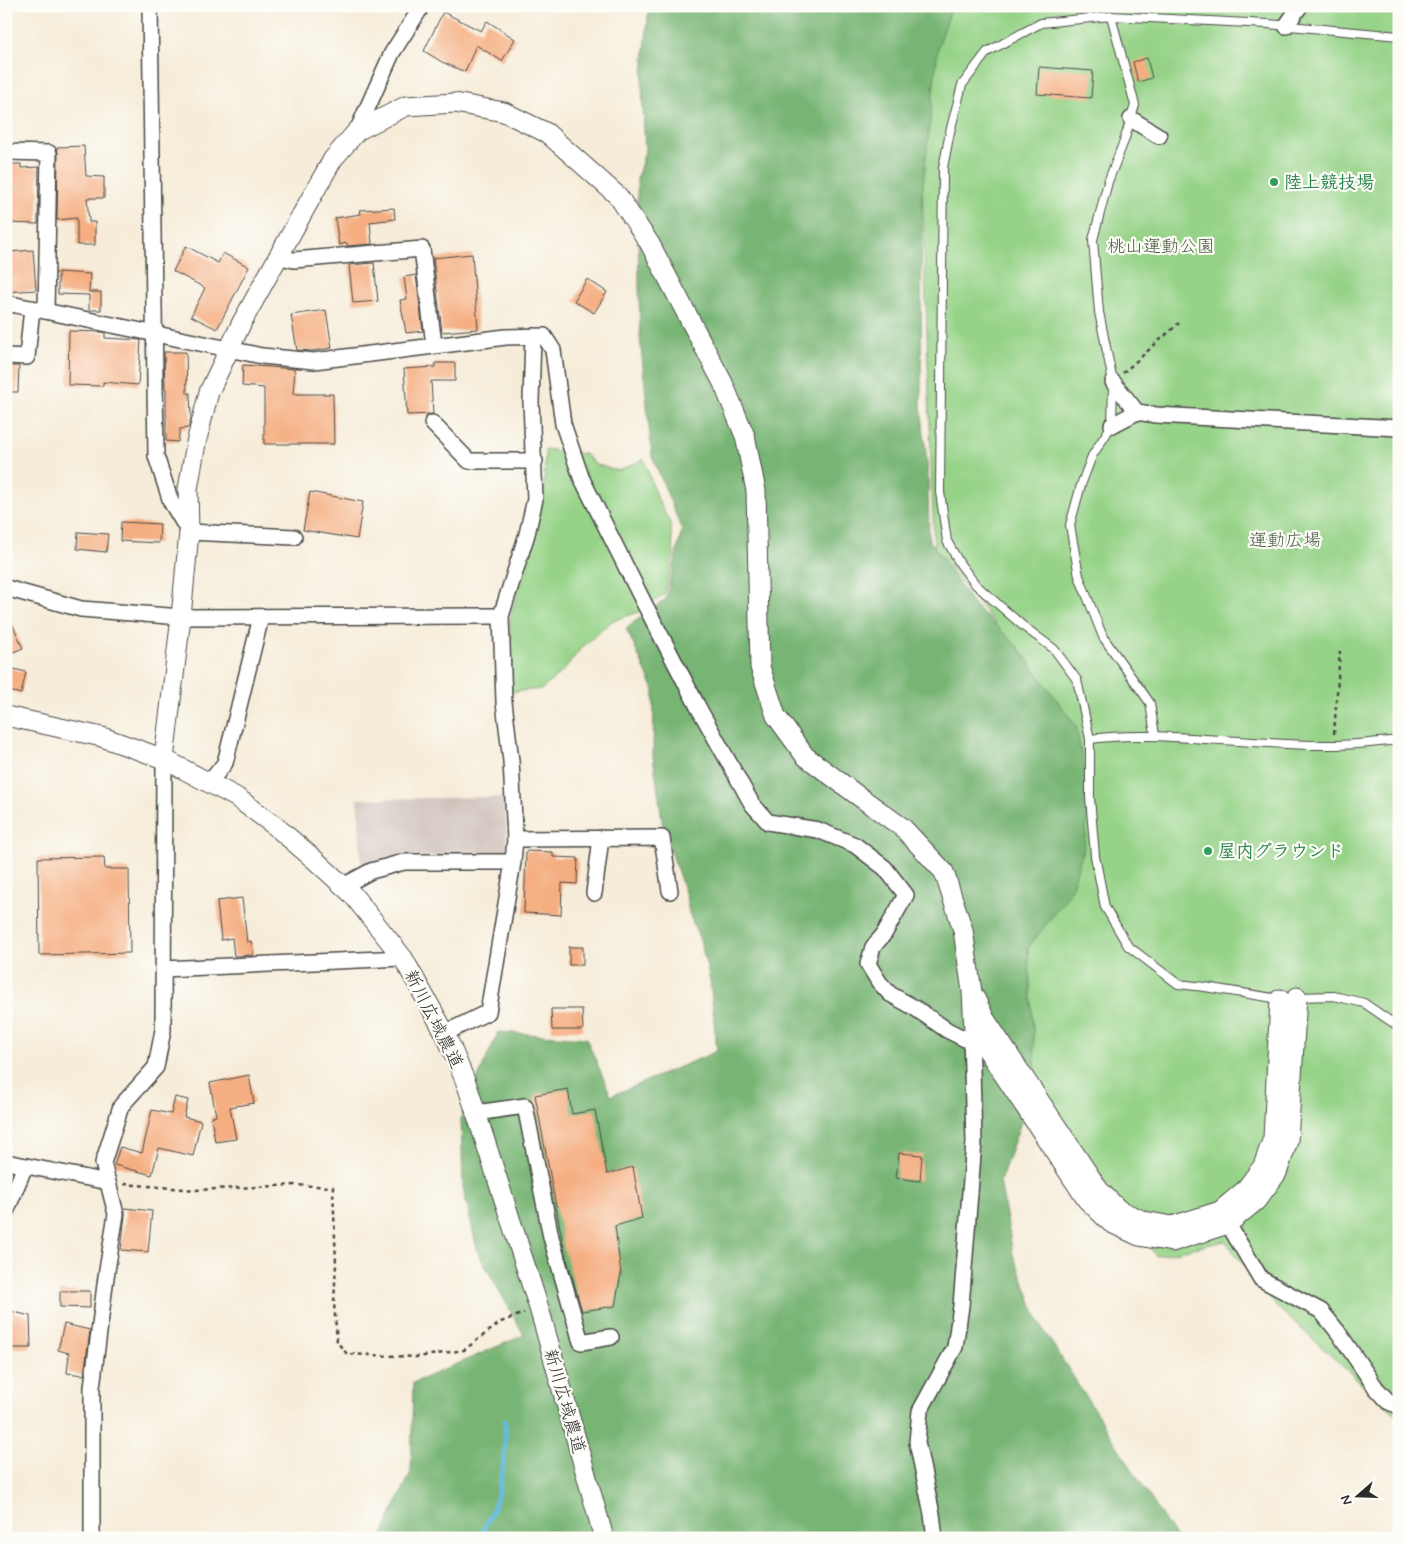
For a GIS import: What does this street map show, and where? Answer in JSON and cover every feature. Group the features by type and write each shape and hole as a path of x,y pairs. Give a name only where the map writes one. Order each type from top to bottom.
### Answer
{"street":[{"path":"150,6 156,335 156,456 171,502 189,532"},
{"path":"92,1538 92,1387 116,1214 102,1163 121,1106 156,1067 163,1030 164,759 189,532 188,489 196,443 209,392 228,349 333,160 357,131 392,53 422,6"},
{"path":"1286,26 1300,6"},
{"path":"357,131 406,106 455,103 504,112 548,133 618,196 650,244 723,383 746,436 756,491 760,667 776,716 806,756 903,828 944,872 963,930 972,992 971,1042 974,1142 961,1306 955,1346 920,1411 917,1442 935,1538"},
{"path":"1131,120 1159,136"},
{"path":"6,152 49,153 39,310 27,357 6,356"},
{"path":"280,256 294,260 422,249 434,345"},
{"path":"6,303 262,356 314,361 506,337 544,336 553,350 563,424 585,485 666,646 752,804 768,822 818,830 855,845 885,868 906,895 884,934 873,947 868,964 879,982 890,994 916,1008 947,1030 971,1042"},
{"path":"445,1033 488,1012 513,862 511,761 504,702 501,616 528,534 535,499 531,393 533,336"},
{"path":"1113,382 1137,412"},
{"path":"1112,425 1137,412 1156,415 1399,428"},
{"path":"432,423 469,461 535,462"},
{"path":"189,532 294,537"},
{"path":"6,588 81,609 181,617 501,616"},
{"path":"210,783 225,763 261,617"},
{"name":"新川広域農道","path":"6,716 102,737 164,759 236,797 274,825 344,886 403,958 445,1033 467,1085 539,1308 604,1538"},
{"path":"594,893 602,838"},
{"path":"514,839 662,838 670,891"},
{"path":"344,886 370,871 404,862 513,862"},
{"path":"163,969 403,958"},
{"path":"972,992 985,1019 1099,1190 1119,1210 1144,1221 1172,1226 1224,1218 1263,1166 1273,1138 1288,998"},
{"path":"476,1113 525,1106 551,1237 581,1342 611,1337"},
{"path":"6,1162 108,1182"},
{"path":"6,1212 25,1166"},
{"path":"1224,1218 1261,1279 1321,1311 1338,1332 1376,1388 1390,1402 1399,1406"}],"lane":[{"path":"1111,16 1135,105 1124,141 1108,182 1093,240 1099,312 1113,382 1112,425 1092,456 1081,485 1070,525 1079,576 1103,637 1150,703 1155,735"},
{"path":"1399,36 1286,26 1111,16 1041,23 987,52 962,86 943,168 940,492 947,541 960,564 976,585 1023,626 1054,649 1077,680 1090,739 1090,798 1095,856 1105,907 1128,946 1178,984 1288,998 1334,996 1364,1003 1399,1027"},
{"path":"1090,739 1120,735 1155,735 1333,746 1399,740"}],"path":[{"path":"1113,382 1179,322"},
{"path":"1333,746 1340,651"},
{"path":"108,1182 196,1190 295,1185 333,1186 337,1342 347,1354 417,1357 464,1350 501,1322 539,1308"}],"shaded area":[{"path":"505,797 507,855 403,857 361,864 358,799"}],"green space":[{"path":"649,6 952,6 938,47 922,195 921,404 928,473 929,540 974,605 1018,647 1076,726 1090,798 1084,847 1070,893 1028,948 1036,1080 1000,1181 1013,1254 1041,1326 1176,1538 381,1538 411,1472 413,1383 524,1335 478,1253 463,1188 461,1117 498,1032 586,1038 611,1096 717,1051 710,980 700,940 689,913 686,896 663,827 653,756 654,690 626,628 666,599 682,530 652,456 640,337 637,179 645,151 642,84"},
{"name":"桃山運動公園","path":"935,6 1399,6 1399,1417 1276,1306 1225,1241 1156,1256 972,992 1076,726 934,547 918,60"},
{"path":"545,449 585,454 595,464 618,471 644,459 656,496 670,523 674,554 665,594 639,612 612,621 581,648 565,669 542,689 510,692 510,618 539,516 544,489"}],"building":[{"path":"443,12 481,31 487,21 515,39 502,61 476,45 465,72 442,62 424,51"},
{"path":"1147,58 1152,78 1138,82 1133,62"},
{"path":"1039,67 1093,71 1091,98 1037,94"},
{"path":"84,146 86,176 104,177 104,198 87,198 89,222 95,222 95,245 77,245 77,218 57,220 57,147"},
{"path":"6,164 21,164 21,168 39,167 38,224 6,223"},
{"path":"394,208 395,219 370,222 372,244 347,246 347,243 339,245 335,218 361,214 360,210"},
{"path":"186,246 218,263 223,253 249,267 217,329 191,316 205,288 173,271"},
{"path":"33,250 36,290 6,292 6,263 9,264 9,252"},
{"path":"472,254 478,329 442,332 433,258"},
{"path":"374,263 378,301 353,303 349,265"},
{"path":"58,272 90,274 89,292 101,292 101,310 89,310 89,295 58,294"},
{"path":"416,275 423,331 406,333 400,300 407,299 404,277"},
{"path":"587,279 607,292 594,313 574,301"},
{"path":"326,310 332,348 312,351 297,350 291,315"},
{"path":"69,331 102,332 105,333 105,338 141,340 138,385 103,382 103,386 68,385"},
{"path":"164,352 186,352 187,393 190,393 191,418 188,428 180,429 178,442 166,441"},
{"path":"435,363 455,363 455,381 431,381 433,414 407,415 404,369 435,367"},
{"path":"243,365 295,369 293,394 333,394 334,444 264,444 264,388 242,386"},
{"path":"6,366 19,366 18,392 6,392"},
{"path":"310,492 363,502 357,539 303,530"},
{"path":"121,522 160,524 159,543 120,541"},
{"path":"78,532 108,534 106,552 77,549"},
{"path":"6,610 23,648 6,655"},
{"path":"6,667 26,672 21,694 6,690"},
{"path":"526,851 553,852 553,857 578,858 577,884 562,883 561,915 524,913"},
{"path":"104,857 105,869 129,869 130,953 39,955 38,858"},
{"path":"242,898 247,942 251,941 254,955 234,956 232,938 221,940 217,901"},
{"path":"569,947 583,947 583,965 569,965"},
{"path":"551,1009 582,1009 583,1030 552,1030"},
{"path":"249,1075 254,1103 230,1107 236,1139 215,1142 211,1117 216,1116 210,1083"},
{"path":"568,1089 572,1114 595,1110 607,1174 633,1167 642,1218 615,1226 621,1274 615,1306 582,1311 564,1249 535,1095"},
{"path":"175,1097 188,1100 184,1117 201,1121 193,1156 159,1148 152,1175 114,1165 120,1147 142,1153 152,1110 171,1114"},
{"path":"899,1153 922,1155 920,1181 896,1178"},
{"path":"125,1208 152,1211 148,1252 121,1250"},
{"path":"60,1291 90,1291 90,1308 60,1307"},
{"path":"6,1310 30,1316 31,1348 6,1348"},
{"path":"64,1324 90,1330 84,1375 67,1373 69,1353 58,1350"}],"waterway":[{"path":"479,1538 492,1510 500,1486 505,1442 505,1421"}],"place":[{"name":"陸上競技場","path":"1274,182"},
{"name":"屋内グラウンド","path":"1208,851"}],"park label":[{"name":"運動広場","path":"1285,540"}]}
